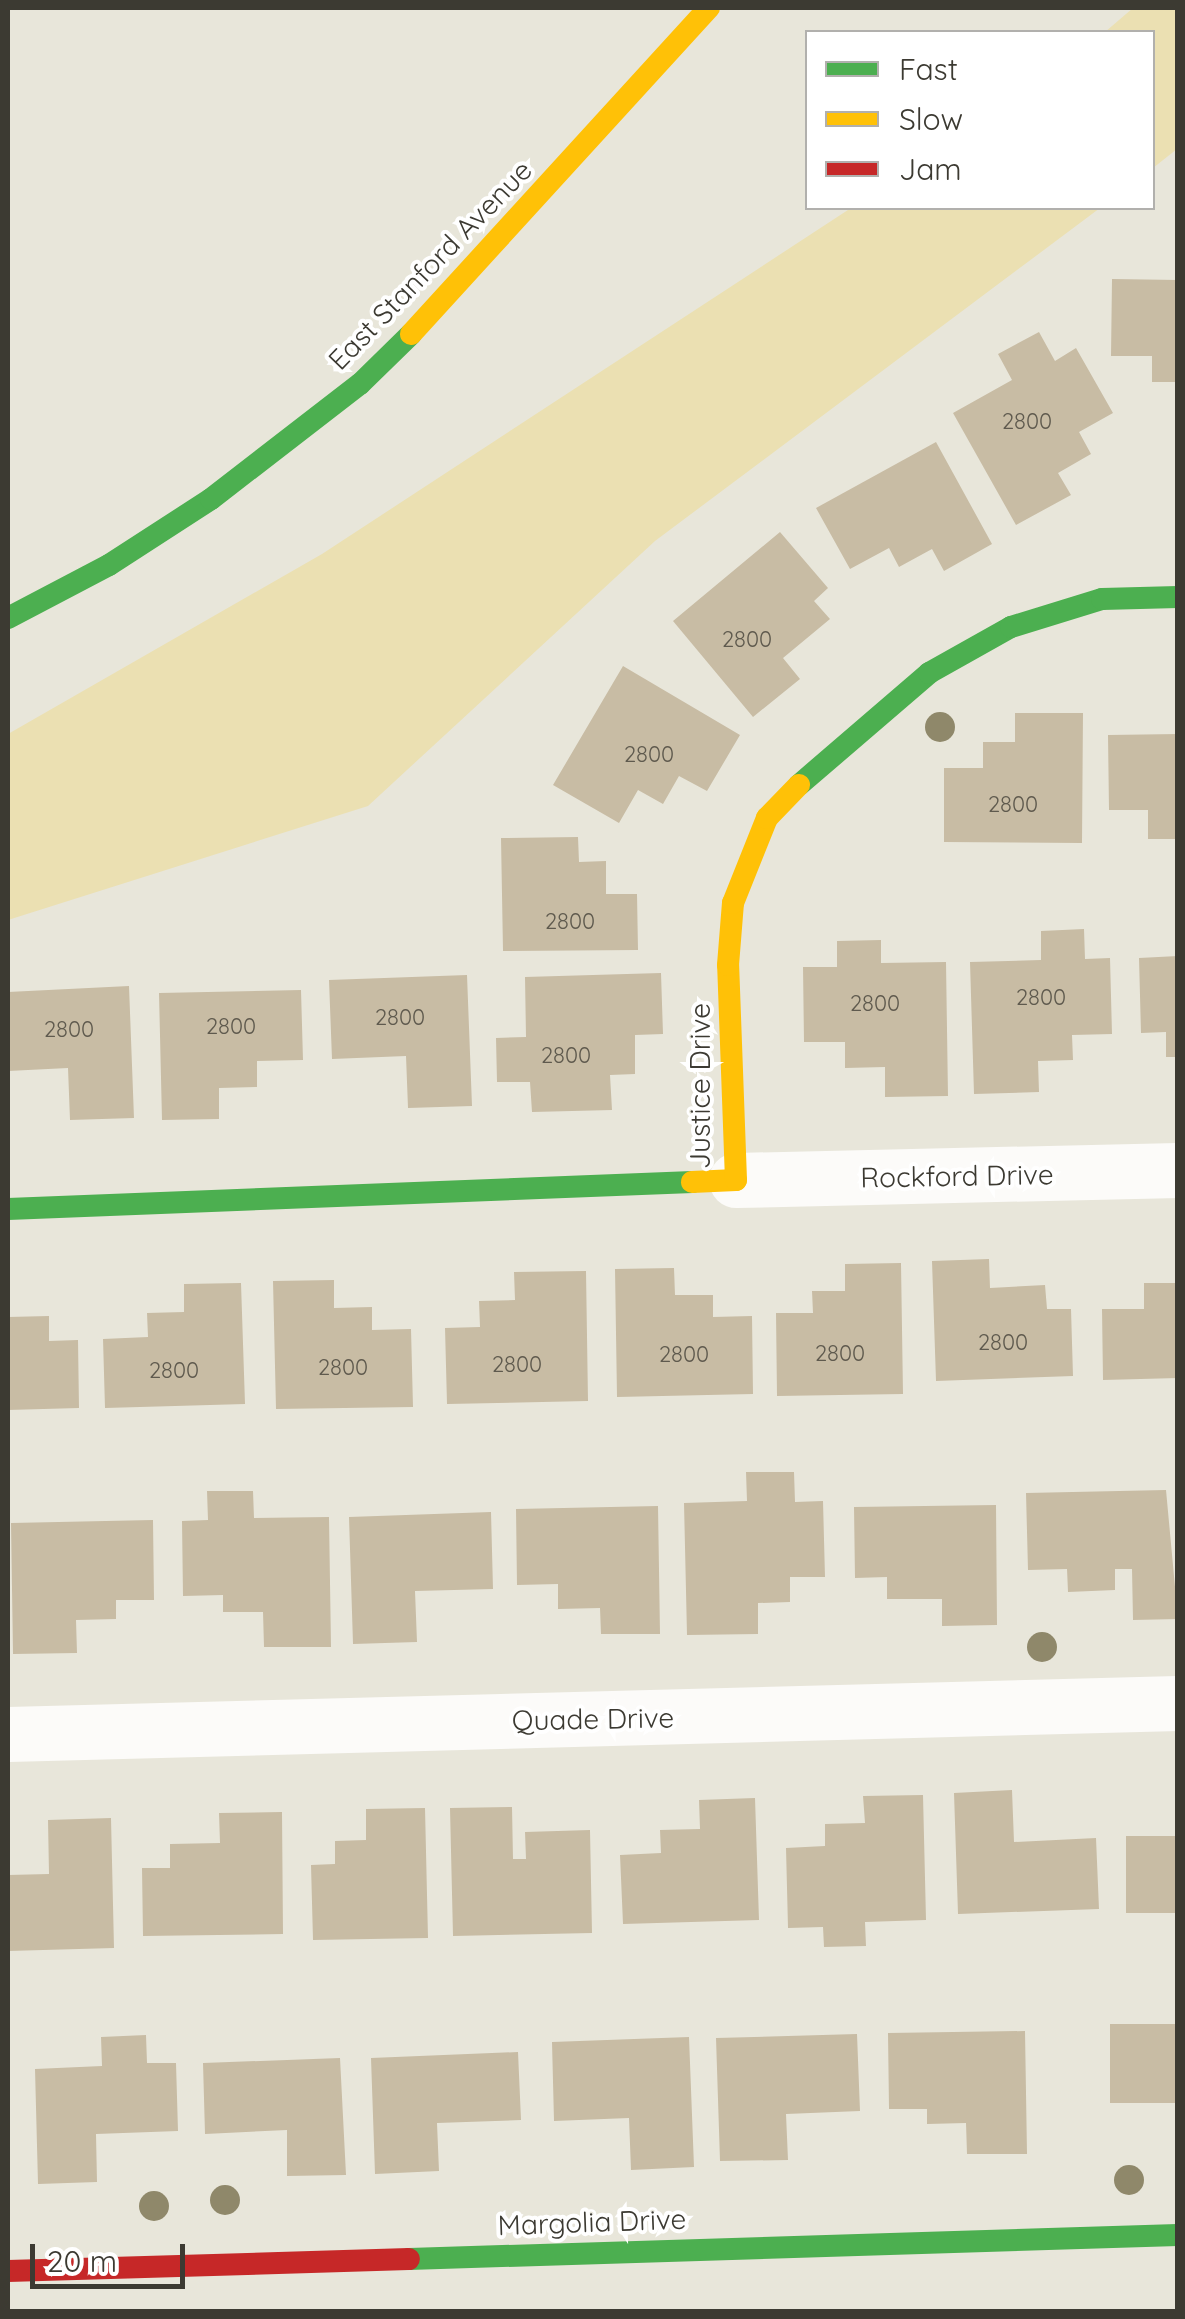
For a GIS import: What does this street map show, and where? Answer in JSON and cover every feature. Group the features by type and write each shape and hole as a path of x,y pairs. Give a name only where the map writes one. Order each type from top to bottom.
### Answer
{"street":[{"name":"East Stanford Avenue","path":"8,618 109,565 211,499 360,384 427,319 709,8"},
{"name":"Justice Drive","path":"8,1210 736,1180 728,964 733,903 767,818 837,746 930,672 1011,626 1102,599 1178,597"},
{"name":"Rockford Drive","path":"736,1180 1178,1170"},
{"name":"Quade Drive","path":"8,1734 1178,1703"},
{"name":"Margolia Drive","path":"8,2271 1178,2235"}],"shaded area":[{"path":"1133,8 1177,8 1177,149 1155,166 1155,30 1107,30"},
{"path":"848,210 1097,210 655,541 368,806 8,920 8,734 322,554"}],"building":[{"path":"1112,279 1178,280 1178,382 1152,382 1152,356 1111,356"},
{"path":"1039,332 1055,361 1076,348 1113,413 1079,432 1091,454 1058,473 1071,495 1016,525 953,413 1012,380 998,354"},
{"path":"936,442 992,544 944,571 932,549 899,567 889,548 850,569 816,508"},
{"path":"780,532 828,588 814,601 830,619 783,658 800,679 753,717 673,621"},
{"path":"623,666 740,735 707,791 679,776 663,804 638,790 619,823 553,785"},
{"path":"1015,713 1083,713 1082,843 944,842 944,768 983,768 983,742 1015,742"},
{"path":"1178,734 1178,839 1148,839 1148,810 1109,810 1108,735"},
{"path":"578,837 579,862 606,861 606,894 637,894 638,950 503,951 501,838"},
{"path":"1084,929 1085,959 1110,958 1112,1034 1072,1035 1073,1060 1038,1061 1039,1092 974,1094 970,962 1041,960 1041,931"},
{"path":"881,940 881,963 946,962 948,1096 885,1097 885,1067 845,1068 845,1042 804,1042 803,967 837,967 837,941"},
{"path":"1178,956 1178,1057 1166,1057 1166,1032 1141,1033 1139,958"},
{"path":"661,973 663,1034 635,1035 635,1074 610,1075 612,1110 532,1112 530,1082 497,1082 496,1038 526,1037 525,977"},
{"path":"467,975 472,1106 408,1108 406,1056 332,1059 329,980"},
{"path":"129,986 134,1118 70,1120 68,1068 8,1071 8,992"},
{"path":"301,990 303,1060 257,1061 257,1087 219,1088 219,1119 162,1120 159,993"},
{"path":"989,1259 990,1288 1045,1285 1047,1309 1071,1309 1073,1376 936,1381 932,1261"},
{"path":"901,1263 903,1394 777,1396 776,1313 813,1313 812,1291 845,1291 845,1264"},
{"path":"674,1268 675,1295 713,1295 713,1317 752,1316 753,1394 617,1397 615,1269"},
{"path":"586,1271 588,1401 447,1404 445,1328 480,1327 479,1301 515,1300 514,1272"},
{"path":"334,1280 334,1308 372,1307 372,1330 411,1329 413,1407 276,1409 273,1281"},
{"path":"241,1283 245,1404 105,1408 103,1339 148,1337 147,1313 184,1312 184,1284"},
{"path":"1144,1283 1178,1283 1178,1378 1103,1380 1102,1309 1144,1309"},
{"path":"49,1316 49,1341 78,1340 79,1408 8,1410 8,1317"},
{"path":"746,1472 794,1472 795,1502 823,1501 825,1577 790,1577 790,1602 758,1603 758,1634 687,1635 684,1503 747,1501"},
{"path":"1166,1490 1178,1619 1133,1620 1132,1569 1115,1569 1115,1590 1068,1592 1067,1569 1028,1570 1026,1493"},
{"path":"207,1491 253,1491 254,1518 329,1517 331,1647 264,1647 263,1612 223,1612 223,1595 183,1596 182,1521 208,1520"},
{"path":"996,1505 997,1625 942,1626 942,1599 887,1599 887,1577 855,1578 854,1507"},
{"path":"658,1506 660,1634 601,1634 600,1608 558,1609 558,1584 517,1585 516,1509"},
{"path":"491,1512 493,1589 415,1591 417,1642 353,1644 349,1517"},
{"path":"153,1520 154,1600 116,1600 116,1619 76,1620 77,1653 13,1654 11,1523"},
{"path":"1012,1790 1014,1842 1096,1838 1099,1909 958,1914 954,1793"},
{"path":"923,1795 926,1920 865,1922 866,1946 824,1947 823,1927 788,1928 786,1848 825,1846 825,1824 865,1823 863,1796"},
{"path":"755,1798 759,1920 623,1924 620,1855 661,1853 660,1830 700,1829 699,1800"},
{"path":"512,1807 513,1859 526,1859 525,1832 590,1830 592,1933 453,1936 450,1808"},
{"path":"425,1808 428,1938 313,1940 311,1865 335,1864 335,1841 366,1840 366,1809"},
{"path":"282,1812 283,1934 143,1936 142,1868 170,1868 170,1844 220,1843 219,1813"},
{"path":"111,1818 114,1948 8,1951 8,1875 49,1874 48,1820"},
{"path":"1126,1836 1178,1836 1178,1913 1126,1913"},
{"path":"1110,2024 1178,2024 1178,2103 1110,2103"},
{"path":"1025,2031 1027,2154 967,2154 966,2123 927,2124 927,2109 889,2109 888,2033"},
{"path":"857,2034 860,2111 786,2114 788,2160 720,2161 716,2038"},
{"path":"146,2035 147,2063 176,2063 178,2131 96,2134 97,2182 38,2184 35,2069 102,2066 101,2037"},
{"path":"689,2037 694,2167 631,2170 629,2118 554,2121 552,2042"},
{"path":"518,2052 521,2120 437,2123 439,2171 375,2174 371,2058"},
{"path":"340,2058 346,2175 287,2176 287,2130 205,2134 203,2063"}],"traffic: fast":[{"path":"8,618 109,565 211,499 360,384 411,334"},
{"path":"799,785 929,673 1011,627 1102,599 1178,597"},
{"path":"8,1209 692,1182"},
{"path":"409,2259 1178,2235"}],"traffic: slow":[{"path":"411,334 709,8"},
{"path":"692,1182 736,1180 728,965 733,903 767,818 799,785"}],"traffic: jam":[{"path":"8,2271 409,2259"}]}
